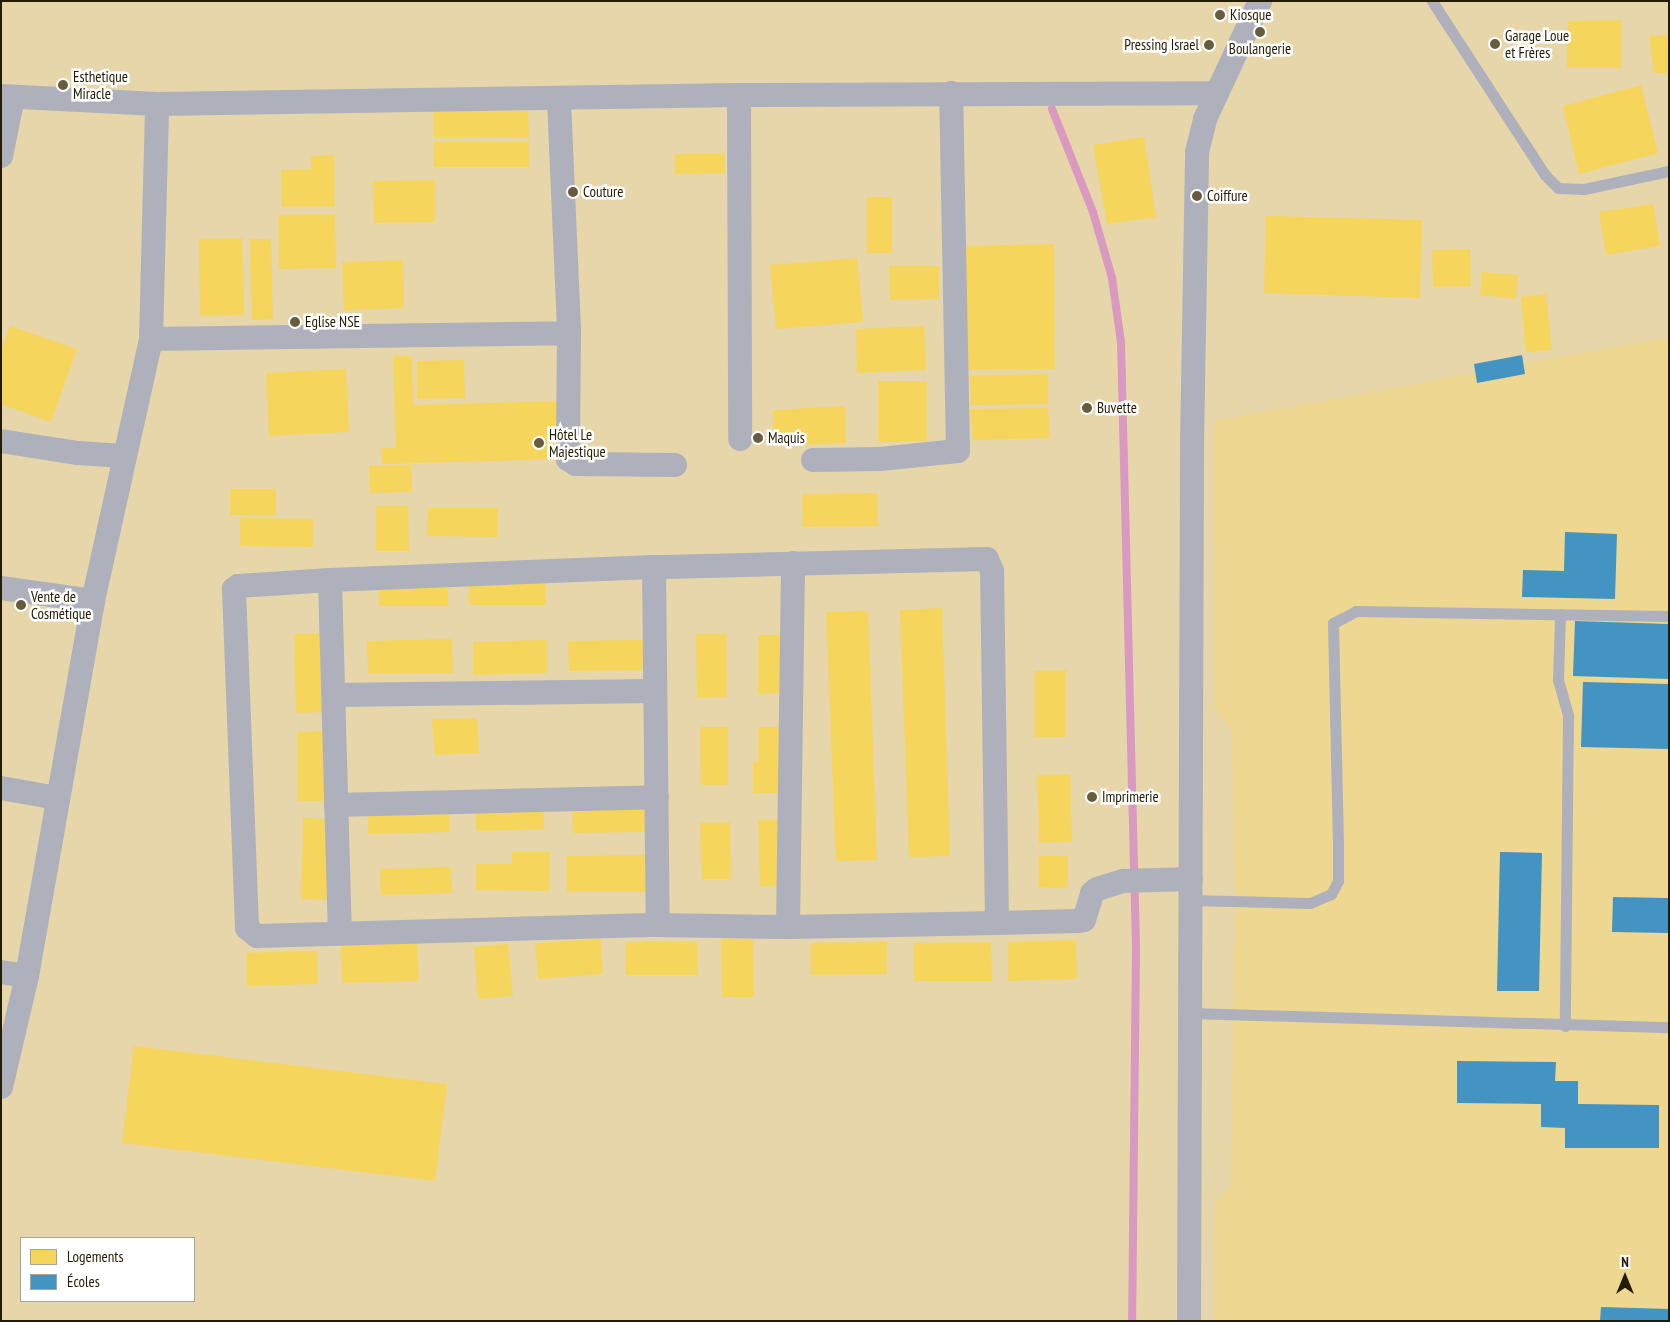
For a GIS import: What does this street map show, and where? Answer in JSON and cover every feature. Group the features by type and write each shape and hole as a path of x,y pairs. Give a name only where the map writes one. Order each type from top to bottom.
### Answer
{"street":[{"path":"1189,1321 1192,445 1196,160 1205,119 1260,1"},
{"path":"814,460 880,459 958,451 951,93"},
{"path":"1,156 7,96 157,104 559,100 739,95 1216,93"},
{"path":"739,95 740,439"},
{"path":"559,100 569,333 568,458 576,464 675,465"},
{"path":"1,1086 27,976 93,601 151,339 157,104"},
{"path":"151,339 569,333"},
{"path":"1,441 78,453 124,456"},
{"path":"997,923 992,563 988,559 654,567 330,580 238,586 233,593 247,928 257,936 340,932 658,925 788,927 997,923 1082,921 1092,893 1134,881 1191,890"},
{"path":"788,927 793,563"},
{"path":"654,567 658,925"},
{"path":"330,580 340,932"},
{"path":"1,588 93,601"},
{"path":"334,695 655,691"},
{"path":"1,788 57,798"},
{"path":"336,804 656,798"},
{"path":"1,972 27,976"}],"lane":[{"path":"1432,1 1545,175 1558,188 1584,189 1669,171"},
{"path":"1191,890 1310,903 1330,894 1338,881 1334,623 1356,611 1669,616"},
{"path":"1560,614 1558,680 1568,716 1566,1026"},
{"path":"1191,1013 1566,1026 1669,1027"}],"shaded area":[{"path":"1669,337 1669,1321 1215,1321 1215,1203 1231,1185 1235,900 1232,730 1214,708 1214,421"}],"building: Logements":[{"path":"1621,20 1621,68 1567,68 1568,21"},
{"path":"1669,35 1669,73 1654,73 1649,36"},
{"path":"1641,85 1658,153 1579,174 1563,106"},
{"path":"433,111 528,111 529,138 434,137"},
{"path":"1144,137 1156,217 1107,224 1093,145"},
{"path":"434,142 529,142 529,167 434,167"},
{"path":"724,153 725,173 675,174 675,154"},
{"path":"334,155 335,206 282,207 281,170 311,169 311,156"},
{"path":"435,180 435,222 374,223 373,181"},
{"path":"867,197 892,197 892,253 867,253"},
{"path":"1653,204 1660,246 1606,255 1599,212"},
{"path":"335,214 336,268 279,269 278,215"},
{"path":"1266,216 1422,220 1420,298 1264,293"},
{"path":"242,238 244,315 200,316 199,239"},
{"path":"250,239 271,239 273,319 252,320"},
{"path":"1054,244 1055,369 958,370 965,246"},
{"path":"1470,249 1471,286 1433,287 1432,250"},
{"path":"857,258 863,322 776,329 770,265"},
{"path":"403,260 404,308 344,310 342,262"},
{"path":"889,266 939,266 939,299 890,300"},
{"path":"1482,272 1518,275 1516,299 1480,295"},
{"path":"1546,294 1552,350 1526,352 1521,297"},
{"path":"10,326 77,349 51,422 1,404 1,351"},
{"path":"924,326 926,370 857,373 856,329"},
{"path":"393,356 412,356 413,405 564,401 566,459 382,464 381,448 396,448"},
{"path":"464,360 465,398 417,399 417,361"},
{"path":"346,369 349,432 269,436 266,373"},
{"path":"1048,374 1048,404 971,405 970,375"},
{"path":"878,381 927,381 927,441 878,442"},
{"path":"845,406 846,443 774,446 773,410"},
{"path":"1048,408 1050,438 973,440 970,409"},
{"path":"411,465 412,492 370,493 369,466"},
{"path":"230,489 276,489 276,515 230,515"},
{"path":"877,493 878,526 803,527 802,494"},
{"path":"376,506 408,506 409,551 376,551"},
{"path":"428,508 498,508 498,537 427,536"},
{"path":"240,518 313,519 313,547 240,546"},
{"path":"469,582 546,582 546,605 469,605"},
{"path":"379,587 448,588 448,606 379,606"},
{"path":"942,608 950,856 909,857 900,610"},
{"path":"868,611 877,860 836,861 826,612"},
{"path":"326,633 328,712 296,713 294,634"},
{"path":"696,634 726,634 727,697 697,698"},
{"path":"758,635 784,635 785,693 758,694"},
{"path":"452,639 453,673 368,674 367,641"},
{"path":"547,640 547,673 473,675 473,642"},
{"path":"645,640 646,670 569,671 568,641"},
{"path":"1066,670 1066,737 1035,737 1035,671"},
{"path":"477,718 479,753 435,755 432,719"},
{"path":"700,727 728,727 728,785 701,785"},
{"path":"758,727 787,727 788,793 753,793 753,762 758,762"},
{"path":"329,731 329,801 298,801 297,732"},
{"path":"1070,774 1072,842 1039,843 1037,775"},
{"path":"543,802 544,829 476,831 475,805"},
{"path":"649,804 649,832 573,833 572,805"},
{"path":"449,806 450,832 368,834 368,807"},
{"path":"303,818 330,819 327,900 301,899"},
{"path":"758,820 786,820 788,885 760,886"},
{"path":"730,822 731,879 702,879 700,823"},
{"path":"512,852 550,852 549,891 476,890 476,864 512,864"},
{"path":"648,855 648,892 567,892 566,856"},
{"path":"1039,856 1068,856 1067,888 1038,887"},
{"path":"451,867 452,893 381,895 380,869"},
{"path":"417,939 419,981 342,983 341,942"},
{"path":"601,939 603,974 538,979 535,943"},
{"path":"721,939 753,939 754,997 722,997"},
{"path":"1076,940 1077,979 1008,981 1008,942"},
{"path":"626,942 698,942 698,975 626,975"},
{"path":"887,942 887,974 811,975 811,943"},
{"path":"991,942 992,981 914,981 914,943"},
{"path":"508,944 513,996 478,999 474,947"},
{"path":"317,951 318,984 247,986 246,953"},
{"path":"134,1046 447,1084 435,1181 122,1143"}],"building: Écoles":[{"path":"1522,355 1525,374 1477,383 1474,364"},
{"path":"1565,532 1617,534 1615,599 1522,597 1523,570 1564,571"},
{"path":"1575,621 1669,624 1669,679 1573,676"},
{"path":"1583,682 1669,684 1669,749 1581,747"},
{"path":"1500,852 1542,853 1539,991 1497,991"},
{"path":"1613,897 1669,898 1669,933 1612,932"},
{"path":"1457,1061 1556,1062 1555,1081 1578,1081 1578,1104 1659,1105 1659,1148 1565,1148 1565,1128 1541,1127 1541,1104 1457,1103"},
{"path":"1601,1307 1669,1309 1669,1321 1600,1321"}],"waterway":[{"path":"1052,109 1093,212 1112,278 1121,342 1136,949 1132,1321"}],"place":[{"name":"Kiosque","path":"1220,15"},
{"name":"Boulangerie","path":"1260,32"},
{"name":"Garage Loue et Frères","path":"1495,44"},
{"name":"Pressing Israel","path":"1209,45"},
{"name":"Esthetique Miracle","path":"63,85"},
{"name":"Couture","path":"573,192"},
{"name":"Coiffure","path":"1197,196"},
{"name":"Eglise NSE","path":"295,322"},
{"name":"Buvette","path":"1087,408"},
{"name":"Maquis","path":"758,438"},
{"name":"Hôtel Le Majestique","path":"539,443"},
{"name":"Vente de Cosmétique","path":"21,605"},
{"name":"Imprimerie","path":"1092,797"}]}
